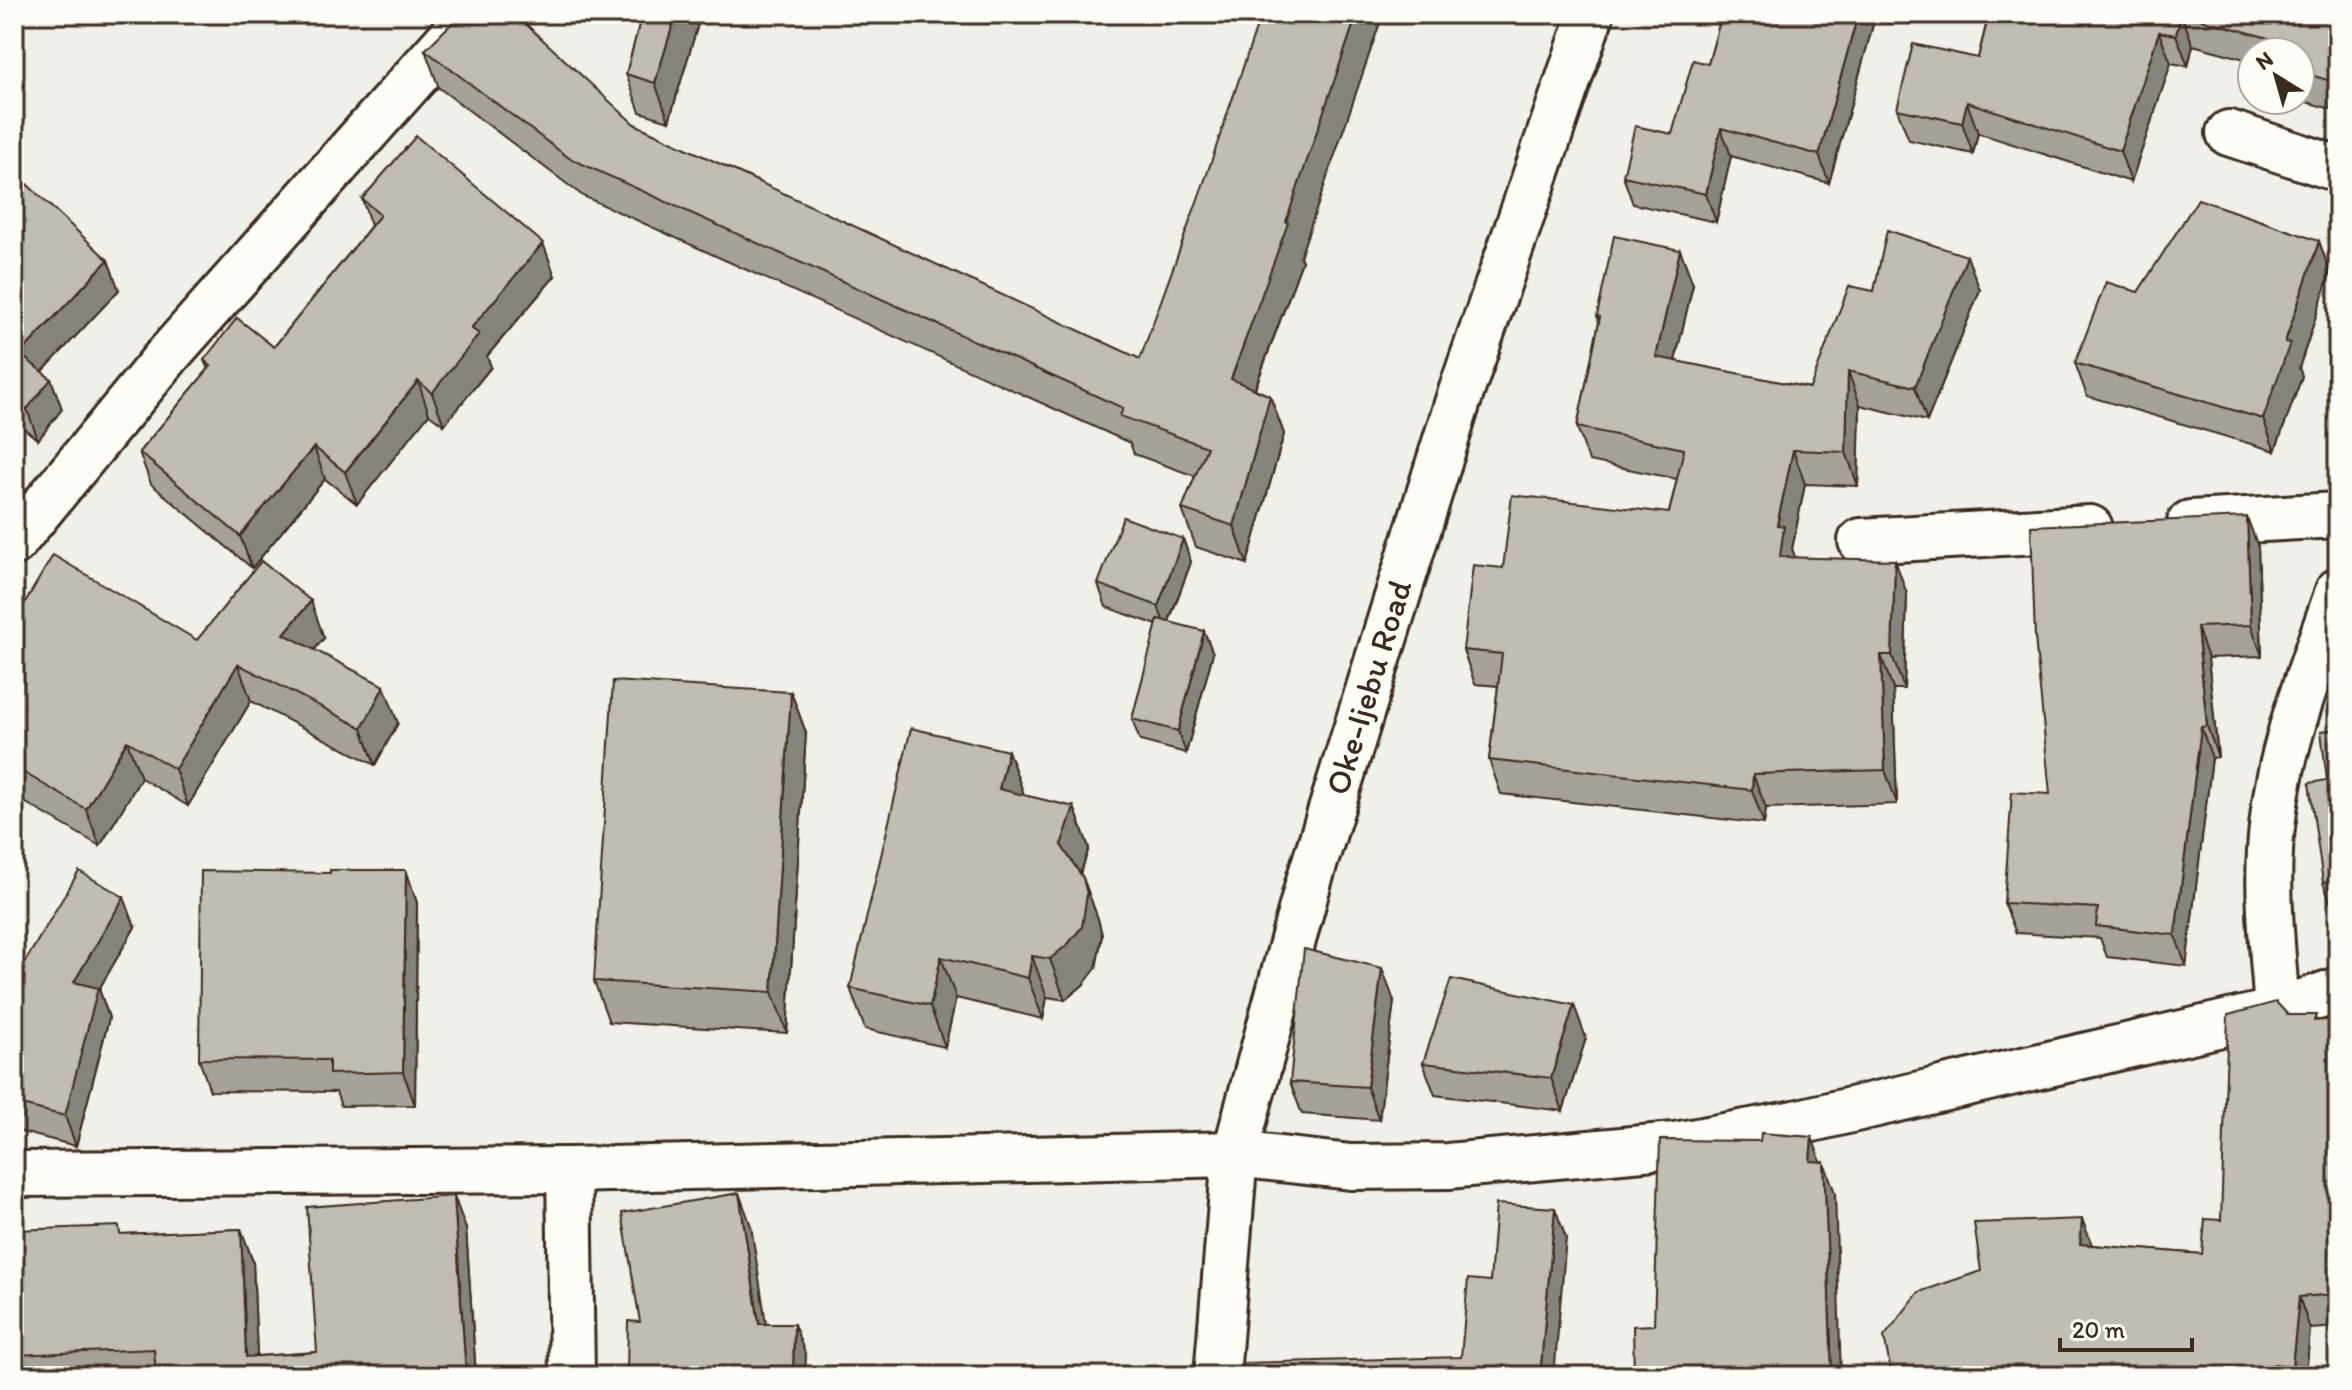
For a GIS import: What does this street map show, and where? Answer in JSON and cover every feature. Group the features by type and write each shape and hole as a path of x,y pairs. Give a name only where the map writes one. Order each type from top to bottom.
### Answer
{"street":[{"path":"14,542 167,356 471,14"},
{"name":"Oke-Ijebu Road","path":"1217,1376 1235,1154 1309,881 1458,401 1591,14"},
{"path":"2229,133 2338,169"},
{"path":"1861,541 2338,515"},
{"path":"2277,1011 2270,905 2272,827 2289,734 2338,591"},
{"path":"14,1174 569,1170 1235,1154 1351,1167 1448,1166 1675,1145 1795,1123 2277,1011 2338,990"},
{"path":"569,1170 572,1376"}],"building":[{"path":"461,14 515,14 634,124 1140,359 1261,14 1357,14 1288,223 1231,379 1270,396 1234,526 1182,509 1207,447 1120,416 1123,408 569,158 425,50"},
{"path":"642,14 676,14 655,83 626,74"},
{"path":"1722,14 1858,14 1819,155 1721,128 1706,194 1623,176 1635,126 1672,134 1693,60 1708,64"},
{"path":"1989,14 2181,14 2176,35 2159,32 2120,151 1967,102 1962,123 1897,109 1913,44 1978,58"},
{"path":"2182,14 2338,14 2338,83 2316,77 2316,36 2261,36"},
{"path":"416,136 543,243 471,328 479,334 432,393 418,381 345,472 314,447 240,536 139,452 211,366 204,360 237,318 274,347 380,215 362,199"},
{"path":"14,172 108,260 20,354 51,379 27,409 14,399"},
{"path":"2198,199 2319,241 2285,342 2290,343 2263,419 2075,363 2106,282 2138,292"},
{"path":"1887,230 1967,256 1915,387 1848,371 1846,452 1793,450 1777,525 1784,526 1780,557 1895,560 1892,655 1881,655 1885,770 1753,774 1752,790 1489,760 1502,654 1463,650 1473,565 1503,568 1512,495 1669,513 1684,449 1577,427 1614,236 1680,250 1656,357 1810,388 1849,286 1874,291"},
{"path":"1123,517 1183,539 1158,606 1098,584"},
{"path":"2247,517 2251,625 2197,627 2207,726 2201,727 2175,935 2096,926 2098,908 2004,903 2012,792 2050,794 2035,637 2031,526"},
{"path":"53,555 197,640 261,561 311,601 284,634 384,686 362,728 238,664 175,769 127,741 86,809 14,767 14,621"},
{"path":"1158,619 1204,631 1178,731 1132,719"},
{"path":"613,681 791,692 772,992 594,981"},
{"path":"911,728 1008,751 999,789 1074,807 1061,845 1083,878 1087,894 1082,927 1050,959 1032,956 1028,978 941,957 930,1006 850,988"},
{"path":"2338,729 2338,880 2323,882 2309,783 2327,780 2321,731"},
{"path":"330,870 406,870 403,1072 329,1074 329,1060 199,1059 201,871 330,873"},
{"path":"79,871 124,897 74,982 98,988 65,1116 14,1103 14,987 16,989 22,967"},
{"path":"1304,949 1382,968 1367,1087 1290,1082"},
{"path":"1451,979 1574,1005 1551,1078 1423,1063"},
{"path":"2276,1002 2288,1015 2316,1015 2314,1021 2338,1019 2338,1294 2299,1297 2292,1366 2274,1364 2273,1376 1892,1376 1884,1337 1919,1292 1981,1271 1974,1223 2082,1219 2080,1244 2202,1254 2205,1219 2221,1220 2228,1015"},
{"path":"1761,1133 1812,1137 1810,1161 1824,1162 1832,1376 1634,1376 1633,1326 1654,1325 1660,1140 1760,1141"},
{"path":"739,1193 759,1324 794,1324 793,1376 627,1376 628,1321 640,1322 622,1213"},
{"path":"454,1196 466,1376 156,1376 154,1349 14,1355 14,1230 119,1226 120,1234 241,1229 246,1357 317,1352 307,1207"},
{"path":"1496,1204 1555,1208 1540,1376 1242,1376 1242,1363 1461,1357 1468,1279 1490,1281"}]}
